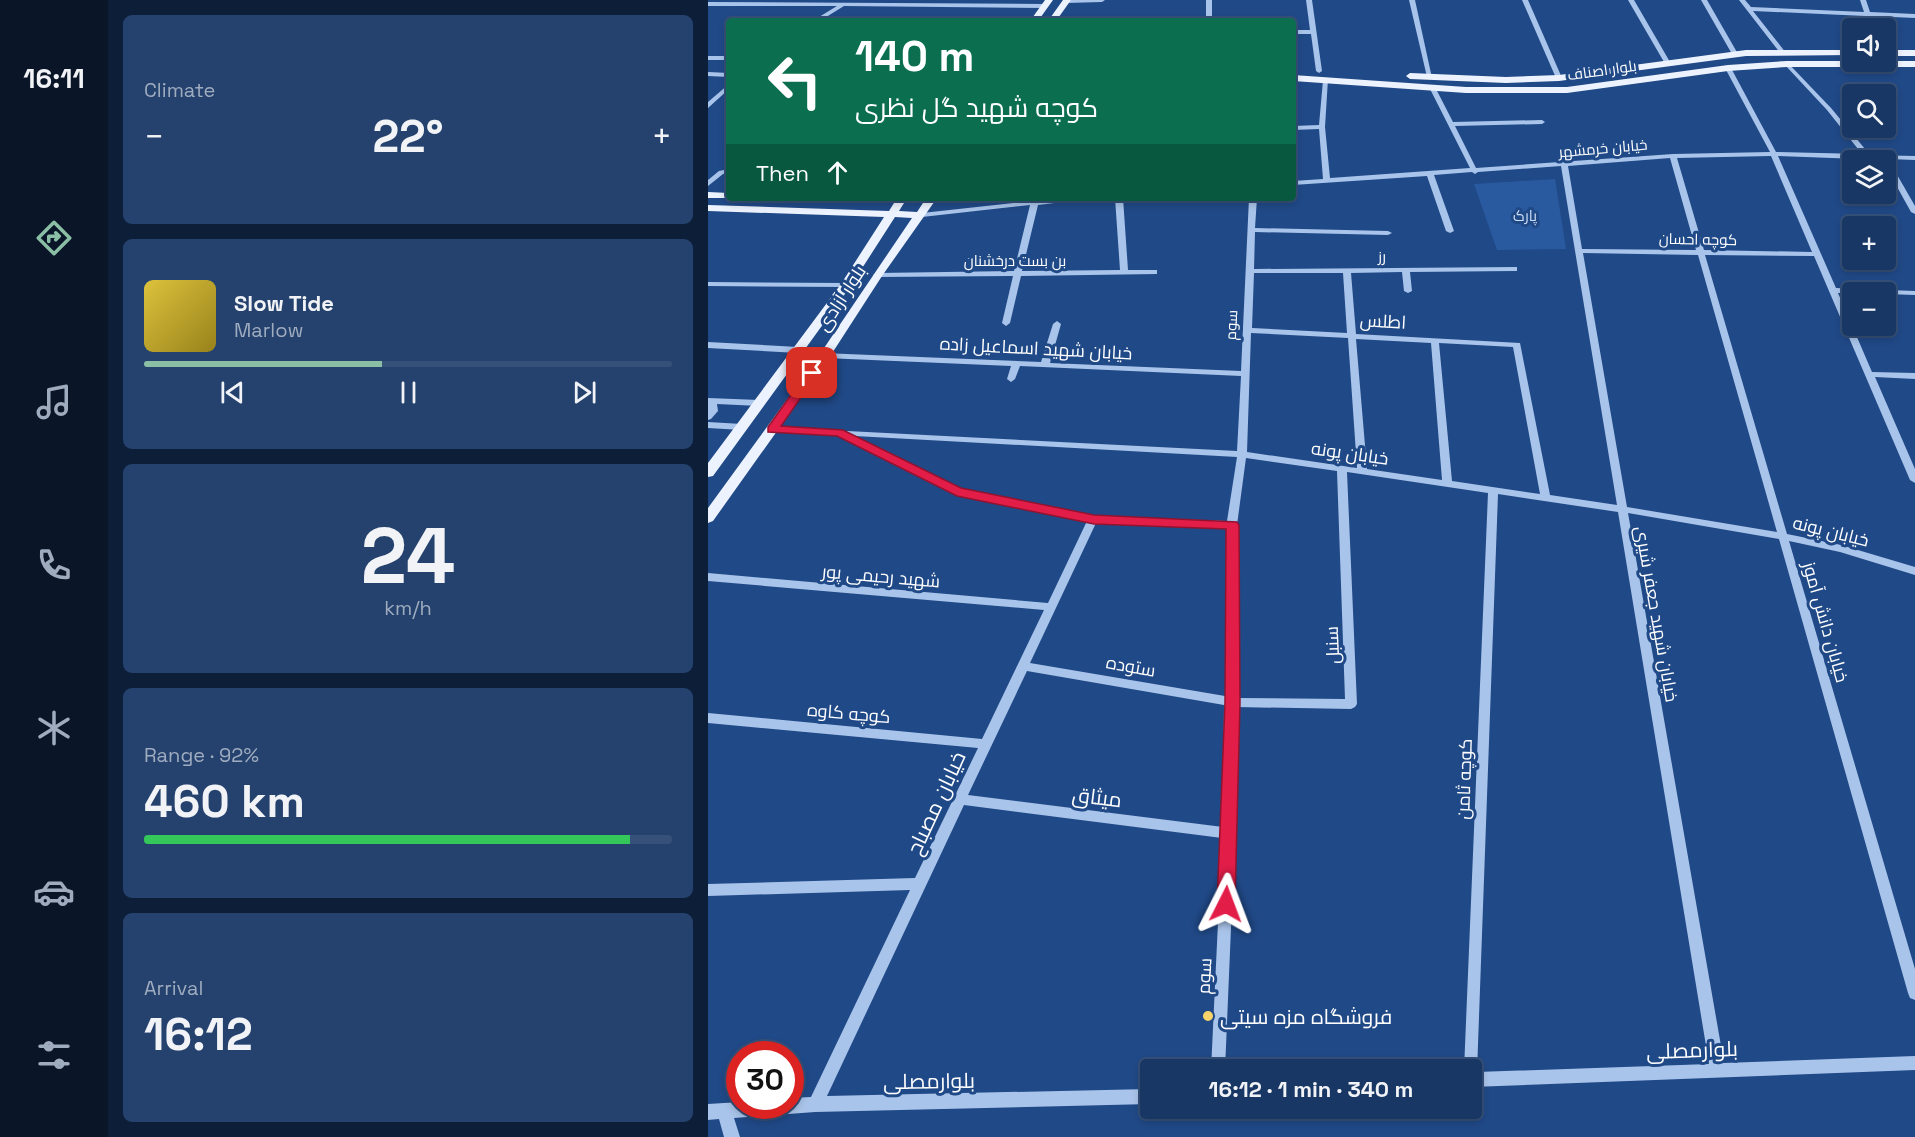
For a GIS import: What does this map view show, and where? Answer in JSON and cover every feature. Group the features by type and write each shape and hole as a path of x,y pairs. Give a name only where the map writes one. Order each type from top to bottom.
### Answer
{"main road":[{"path":"1054,18 1066,1"},
{"path":"1036,18 1047,3"},
{"name":"بلوار اصناف","path":"1296,69 1506,80 1559,78 1735,54 1842,53"},
{"path":"1896,53 1915,53"},
{"name":"بلوار اصناف","path":"1296,78 1484,91 1567,90 1728,68 1787,64 1915,64"},
{"path":"708,195 726,196"},
{"path":"808,213 824,207 824,201"},
{"name":"بلوار آزادی","path":"708,473 846,285 900,201"},
{"name":"بلوار آزادی","path":"708,518 825,355 877,274 922,215 930,201"},
{"path":"708,208 922,215"},
{"path":"860,260 878,256 886,257 888,261"}],"street":[{"path":"1066,1 1102,0"},
{"path":"1209,0 1209,18"},
{"path":"1309,0 1319,71"},
{"path":"1412,0 1430,77"},
{"path":"1525,0 1559,78"},
{"path":"1632,0 1667,62"},
{"path":"1704,0 1735,54"},
{"path":"1742,0 1782,53"},
{"path":"1863,0 1868,18"},
{"path":"712,3 1047,3"},
{"path":"821,18 846,3"},
{"path":"1748,9 1915,16"},
{"path":"1296,32 1313,32"},
{"path":"708,57 726,58"},
{"path":"1787,64 1829,109 1862,150"},
{"path":"1728,68 1774,154 1915,480"},
{"path":"708,74 726,75"},
{"path":"1326,80 1322,127 1328,181"},
{"path":"1432,87 1475,172"},
{"path":"709,105 726,89"},
{"path":"1451,124 1542,122"},
{"path":"1296,128 1322,127"},
{"name":"خیابان خرمشهر","path":"1296,183 1475,172 1673,156 1842,155"},
{"name":"خیابان دانش آموز","path":"1673,156 1915,993"},
{"name":"خیابان خرمشهر","path":"1896,157 1915,158"},
{"name":"خیابان شهید جعفر شیری","path":"1564,165 1718,1070"},
{"path":"708,184 721,172 726,171"},
{"path":"1430,174 1450,231"},
{"path":"1896,179 1915,212"},
{"path":"922,215 1035,201 1006,323"},
{"path":"1119,201 1124,273"},
{"name":"سوم","path":"1219,1059 1229,833 1232,525 1242,454 1253,201"},
{"path":"1251,230 1388,233"},
{"name":"کوچه احسان","path":"1578,251 1817,254"},
{"name":"رز","path":"1250,271 1514,269"},
{"path":"1347,270 1362,471"},
{"path":"1406,270 1408,291"},
{"name":"بن بست درخشنان","path":"877,274 1154,272"},
{"path":"708,284 846,285"},
{"path":"1833,290 1915,294"},
{"path":"1045,365 1057,324"},
{"name":"اطلس","path":"1247,330 1517,345 1546,498"},
{"path":"1435,341 1447,483"},
{"path":"708,345 798,350"},
{"name":"خیابان شهید اسماعیل زاده","path":"825,355 1245,374"},
{"path":"1011,380 1017,363"},
{"path":"1868,374 1915,376"},
{"path":"708,402 759,403"},
{"path":"708,402 713,405 713,411 708,417"},
{"path":"708,425 742,427"},
{"name":"خیابان پونه","path":"772,429 1242,454 1622,509 1782,536 1841,549 1915,571"},
{"path":"839,433 957,492 1094,519 1232,525"},
{"name":"سنبل","path":"1232,702 1350,704 1342,468"},
{"name":"کوچه ثامن","path":"1471,1059 1493,490"},
{"name":"خیابان مصباح","path":"815,1104 1094,519"},
{"name":"شهید رحیمی پور","path":"708,577 1052,607"},
{"name":"ستوده","path":"1023,666 1232,702"},
{"name":"کوچه کاوه","path":"708,718 986,744"},
{"name":"میثاق","path":"960,799 1229,833"},
{"path":"708,890 920,884"},
{"name":"بلوارمصلی","path":"1482,1080 1915,1063"},
{"name":"بلوارمصلی","path":"708,1112 815,1104 1140,1097"},
{"path":"724,1111 732,1137"}],"green space":[{"name":"پارک","path":"1555,179 1566,249 1497,250 1474,184"}],"place":[{"name":"فروشگاه مزه سیتی","path":"1208,1016"}],"route":[{"path":"812,373 772,429 839,433 957,492 1094,519 1232,525 1232,702 1226,904"}]}
